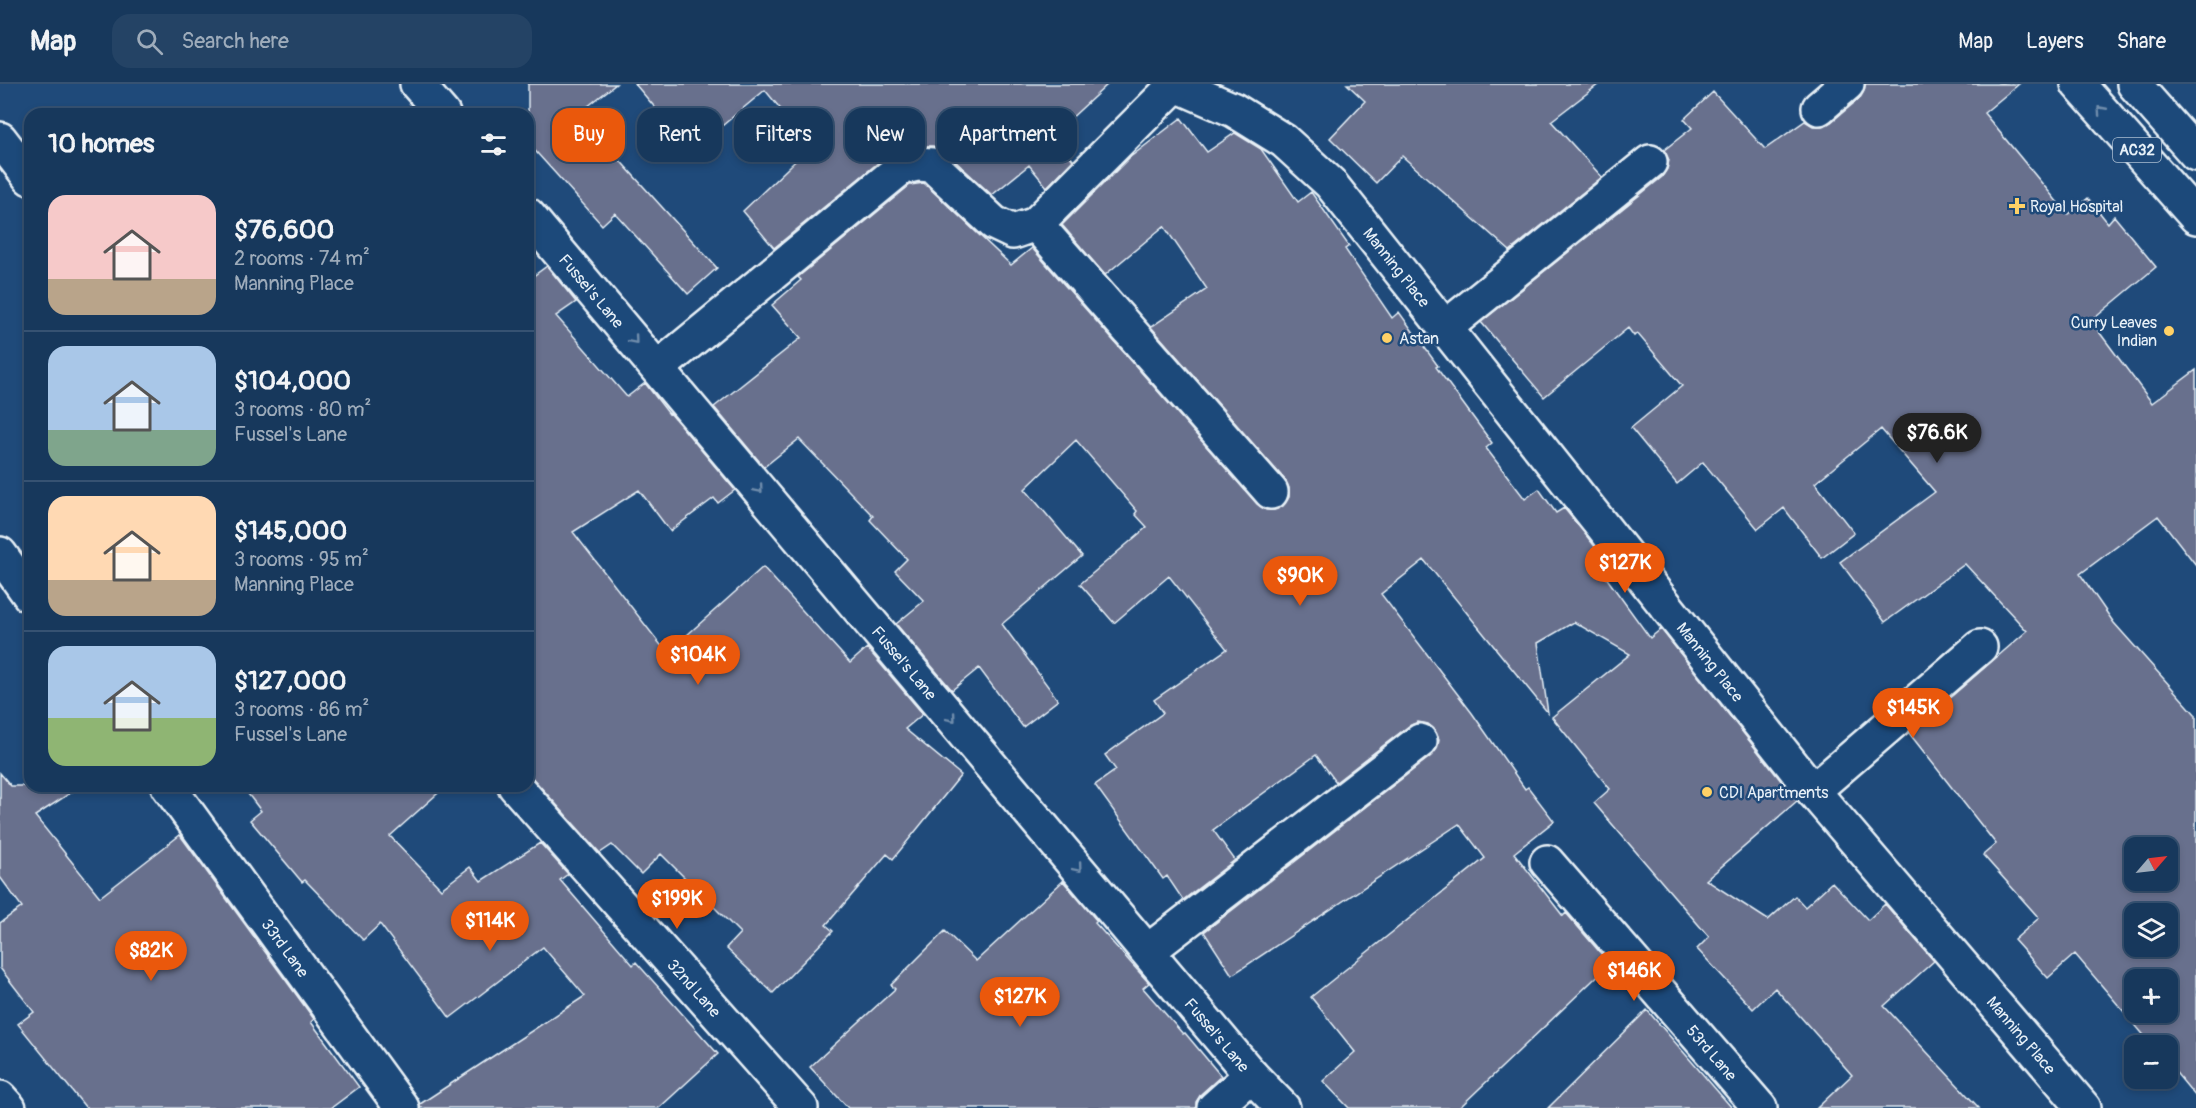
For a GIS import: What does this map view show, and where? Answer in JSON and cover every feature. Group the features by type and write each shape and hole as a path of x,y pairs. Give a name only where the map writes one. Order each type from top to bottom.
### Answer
{"street":[{"path":"417,84 437,108"},
{"path":"658,369 901,168 917,164 932,165 994,223 1013,232 1036,224 1175,84"},
{"name":"Manning Place","path":"1175,84 1234,110 1284,141 1330,183 1813,791 2084,1108"},
{"path":"1819,108 1847,84"},
{"name":"AC32","path":"2078,84 2196,217"},
{"name":"AC32","path":"2134,84 2196,154"},
{"path":"0,140 24,170"},
{"path":"1446,327 1650,162"},
{"name":"Fussel's Lane","path":"534,222 1251,1075 1283,1108"},
{"path":"1036,224 1271,492"},
{"path":"0,554 24,588"},
{"path":"1813,791 1980,647"},
{"path":"1148,951 1420,741"},
{"name":"33rd Lane","path":"172,792 402,1108"},
{"name":"32nd Lane","path":"520,792 801,1108"},
{"name":"53rd Lane","path":"1547,862 1760,1108"},
{"path":"1214,1108 1251,1075"},
{"path":"0,1098 9,1108"}],"building":[{"path":"528,84 616,84 586,108 552,108 552,162 621,162 717,268 688,294 615,213 602,225 534,150 534,108 528,108"},
{"path":"635,84 1108,84 1077,113 1077,108 937,108 937,148 925,146 925,108 845,108 845,162 879,162 774,248 743,211 794,162 833,162 833,108 780,108 765,90 743,108 734,108 734,116 722,126 722,108 655,108"},
{"path":"1347,84 1599,84 1551,121 1602,177 1510,251 1402,156 1376,183 1330,138 1365,101"},
{"path":"1865,84 2019,84 1984,113 2068,215 2088,198 2108,223 2114,216 2156,267 2091,321 2152,403 2196,370 2196,565 2158,516 2080,574 2114,623 2196,715 2196,1097 2178,1075 2178,1035 2144,1035 2134,1023 2178,1023 2178,969 2124,969 2124,1012 2075,954 2048,978 2014,940 2039,918 1983,855 1996,844 1909,733 2027,631 1965,564 1885,622 1840,562 1935,492 1881,429 1815,483 1854,533 1822,558 1784,508 1758,529 1703,462 1677,484 1631,428 1682,386 1637,333 1634,336 1628,328 1544,397 1481,322 1662,177 1669,160 1664,150 1692,128 1684,119 1713,92 1765,149 1805,121 1813,126 1822,126 1831,122 1860,98"},
{"path":"1181,118 1207,152 1235,133 1261,149 1298,202 1311,192 1349,246 1345,249 1392,318 1399,312 1492,443 1486,448 1525,499 1539,489 1556,513 1564,508 1610,565 1603,573 1650,638 1661,629 1797,801 1706,880 1768,920 1795,896 1805,907 1832,882 1868,920 1885,904 1934,961 1884,1006 1979,1108 1817,1108 1852,1075 1775,988 1753,1009 1697,949 1709,937 1594,803 1610,789 1552,717 1630,654 1574,622 1538,643 1548,713 1424,560 1381,594 1472,713 1525,789 1528,787 1554,821 1514,853 1563,916 1566,913 1610,964 1459,1108 1349,1108 1323,1081 1355,1052 1311,997 1485,858 1459,824 1232,975 1204,932 1431,756 1437,749 1439,739 1434,729 1428,724 1418,722 1409,726 1336,782 1316,755 1213,830 1235,860 1183,900 1167,876 1163,879 1095,785 1116,770 1105,755 1163,713 1154,700 1227,649 1169,576 1114,623 1080,584 1147,527 1135,514 1137,511 1076,440 1025,489 1082,556 1002,624 1058,700 1023,727 979,668 952,690 896,624 924,601 895,571 907,559 870,520 873,516 799,439 764,467 714,407 801,338 772,305 801,280 798,277 910,185 924,183 1011,265 1032,248 1257,504 1266,510 1274,510 1283,506 1289,497 1289,488 1285,480 1151,327 1207,289 1164,226 1105,275 1062,225 1129,158"},
{"path":"956,162 1071,162 1047,187 1029,165 992,195"},
{"path":"547,266 576,302 556,316 627,397 645,383 735,490 718,503 714,498 670,531 639,490 573,532 667,653 763,567 850,663 867,648 923,714 905,729 961,775 893,859 887,854 826,925 833,931 773,993 726,948 740,933 661,854 641,874 612,845 600,853 534,780 534,276"},
{"path":"0,773 11,786 24,786 24,792 72,792 35,816 100,897 180,835 314,1019 311,1022 359,1087 331,1108 86,1108 18,1024 34,1012 0,968 0,923 22,907 0,877"},
{"path":"247,792 439,792 390,836 441,889 470,867 481,881 540,843 568,874 560,880 633,965 636,962 718,1054 659,1108 420,1108 420,1104 585,996 543,947 450,1018 380,924 363,940 305,880 302,882 250,820 261,811"},
{"path":"1063,881 1097,921 1095,923 1149,983 1143,988 1221,1076 1201,1094 1196,1102 1196,1108 848,1108 810,1067 895,989 891,985 945,931 976,961"},
{"path":"1647,1010 1732,1108 1548,1108"}],"place":[{"name":"Royal Hospital","path":"2017,206"},
{"name":"Curry Leaves Indian","path":"2169,331"},
{"name":"Astan","path":"1387,338"},
{"name":"CDI Apartments","path":"1707,792"}]}
